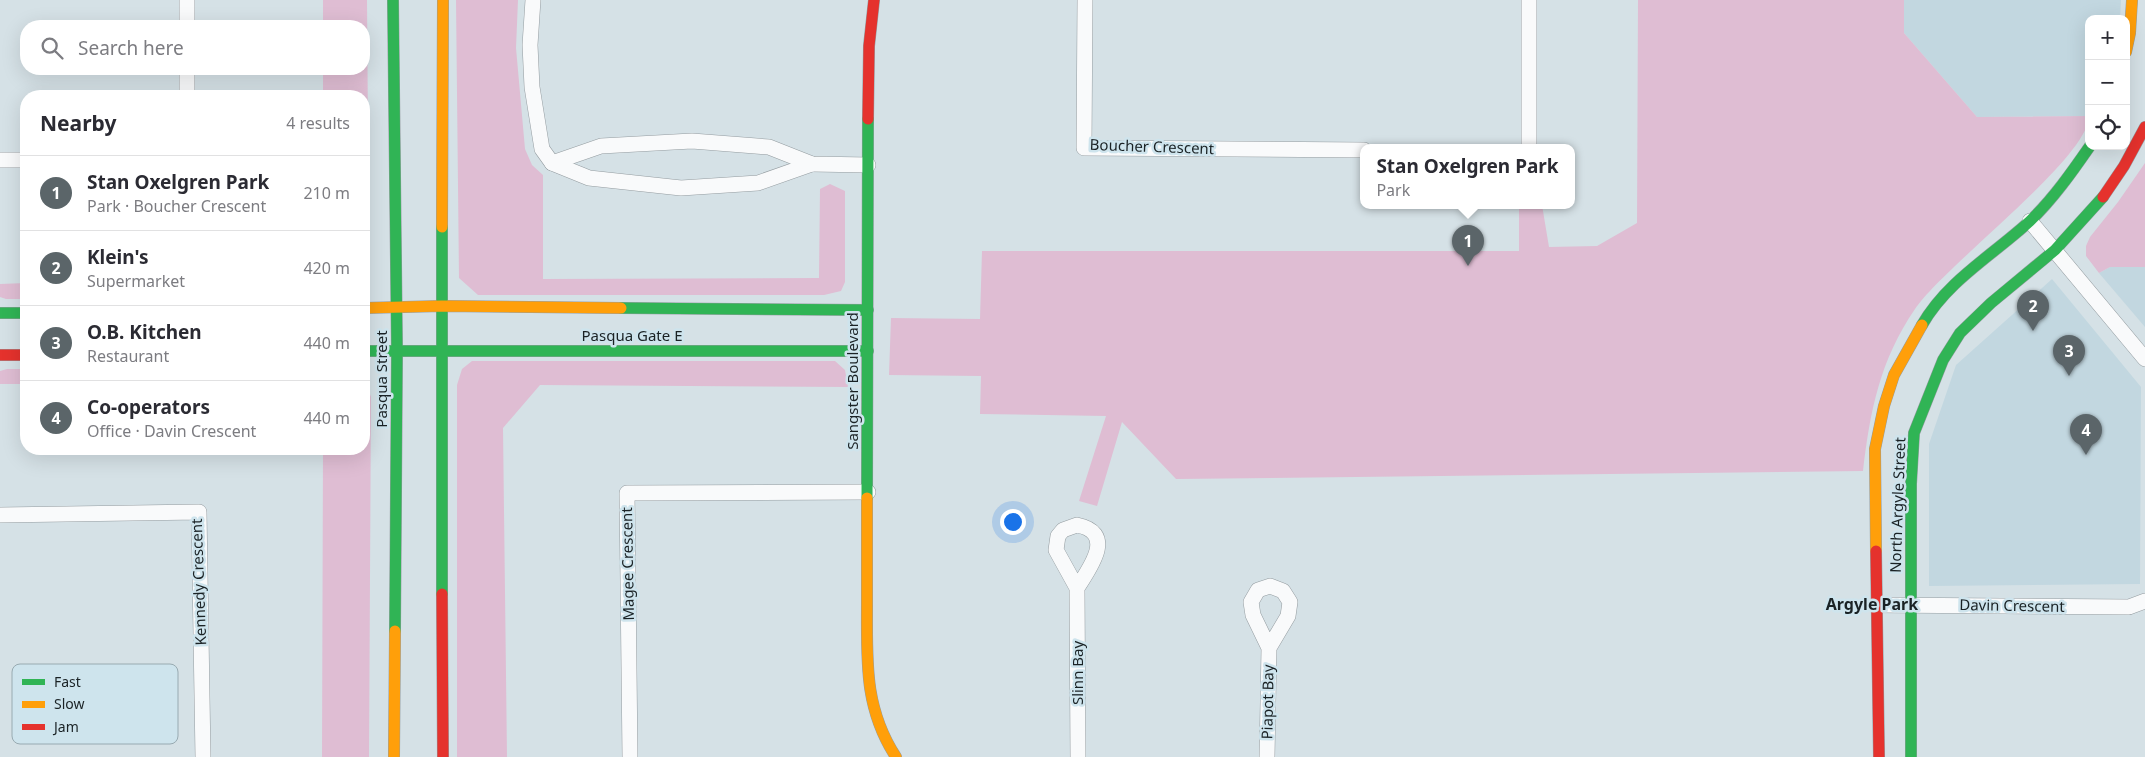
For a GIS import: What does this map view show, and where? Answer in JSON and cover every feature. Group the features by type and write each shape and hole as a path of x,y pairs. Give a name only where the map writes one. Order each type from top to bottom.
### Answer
{"street":[{"path":"187,0 187,20"},
{"name":"Pasqua Street","path":"393,0 397,351 394,757"},
{"path":"443,0 441,351 443,757"},
{"path":"533,0 530,45 532,87 542,149 552,163 589,178 681,188 758,183 812,164 868,165"},
{"name":"Sangster Boulevard","path":"874,0 870,46 868,165 867,673 874,713 884,740 896,757"},
{"name":"Boucher Crescent","path":"1085,0 1084,148 1360,150"},
{"path":"1529,0 1529,144"},
{"path":"2130,33 2132,0"},
{"path":"187,75 187,90"},
{"name":"North Argyle Street","path":"1911,757 1911,484 1914,434 1927,397 1942,360 1960,333 1991,303 2055,250 2102,198 2124,166 2145,127"},
{"path":"552,163 601,146 692,141 769,147 812,164"},
{"name":"North Argyle Street","path":"1879,757 1875,449 1884,406 1894,375 1926,318 1958,280 2030,221 2062,186 2087,150"},
{"path":"0,160 20,160"},
{"path":"2030,221 2145,359"},
{"name":"Pasqua Gate E","path":"370,308 442,306 868,310"},
{"path":"0,313 20,313"},
{"name":"Pasqua Gate E","path":"370,351 868,351"},
{"path":"0,355 20,355"},
{"name":"Magee Crescent","path":"630,757 627,493 868,492"},
{"name":"Kennedy Crescent","path":"0,514 199,512 203,757"},
{"name":"Slinn Bay","path":"1077,588 1078,757"},
{"name":"Davin Crescent","path":"1878,605 2129,607 2145,601"},
{"name":"Piapot Bay","path":"1267,757 1269,648"}],"shaded area":[{"path":"323,0 367,0 367,20 323,20"},
{"path":"456,0 518,0 516,48 525,149 532,165 543,175 543,279 819,278 820,189 830,184 845,191 845,282 841,291 824,295 478,295 459,278"},
{"path":"1638,0 1904,0 1904,33 1977,117 2085,116 2083,135 2066,158 2042,184 1931,290 1915,309 1903,328 1893,347 1878,387 1869,428 1863,471 1176,479 1122,422 1097,506 1079,501 1106,416 980,414 981,376 889,375 891,318 980,319 982,251 1519,251 1519,209 1543,209 1549,247 1597,246 1637,223"},
{"path":"1904,0 2121,0 2120,15 2085,15 2085,116 1977,117 1904,33"},
{"path":"323,75 368,75 368,90 323,90"},
{"path":"2145,163 2145,267 2110,267 2099,273 2086,256 2086,246 2090,237 2118,202"},
{"path":"2110,267 2145,267 2145,327 2099,273"},
{"path":"2052,279 2141,387 2140,584 1929,586 1929,444 1956,365"},
{"path":"20,283 20,299 0,297 0,284"},
{"path":"472,361 835,361 845,370 848,387 540,385 503,428 507,757 457,757 457,385 462,369"},
{"path":"20,369 20,384 0,384 0,371"},
{"path":"370,394 371,397 369,757 322,757 323,455 370,455"}],"traffic: fast":[{"path":"393,0 397,351 395,631"},
{"path":"867,498 868,119"},
{"path":"1922,325 1932,309 1957,282 2030,221 2047,204 2087,150"},
{"path":"1911,757 1911,484 1914,433 1943,360 1960,333 1991,303 2055,250 2103,197"},
{"path":"442,227 442,594"},
{"path":"621,308 868,310"},
{"path":"0,313 20,313"},
{"path":"370,351 868,351"}],"traffic: slow":[{"path":"442,227 443,0"},
{"path":"2130,33 2132,0"},
{"path":"370,308 442,306 621,308"},
{"path":"1876,551 1875,449 1884,406 1894,375 1922,325"},
{"path":"867,498 867,645 870,684 878,720 896,757"},
{"path":"394,757 395,631"}],"traffic: jam":[{"path":"868,119 869,46 874,0"},
{"path":"2103,197 2124,166 2145,127"},
{"path":"0,355 20,355"},
{"path":"1876,551 1879,757"},
{"path":"442,594 443,757"}],"place":[{"name":"Stan Oxelgren Park","path":"1468,266"},
{"name":"Klein's","path":"2033,331"},
{"name":"O.B. Kitchen","path":"2069,376"},
{"name":"Co-operators","path":"2086,455"}],"district":[{"name":"Argyle Park","path":"1872,604"}]}
